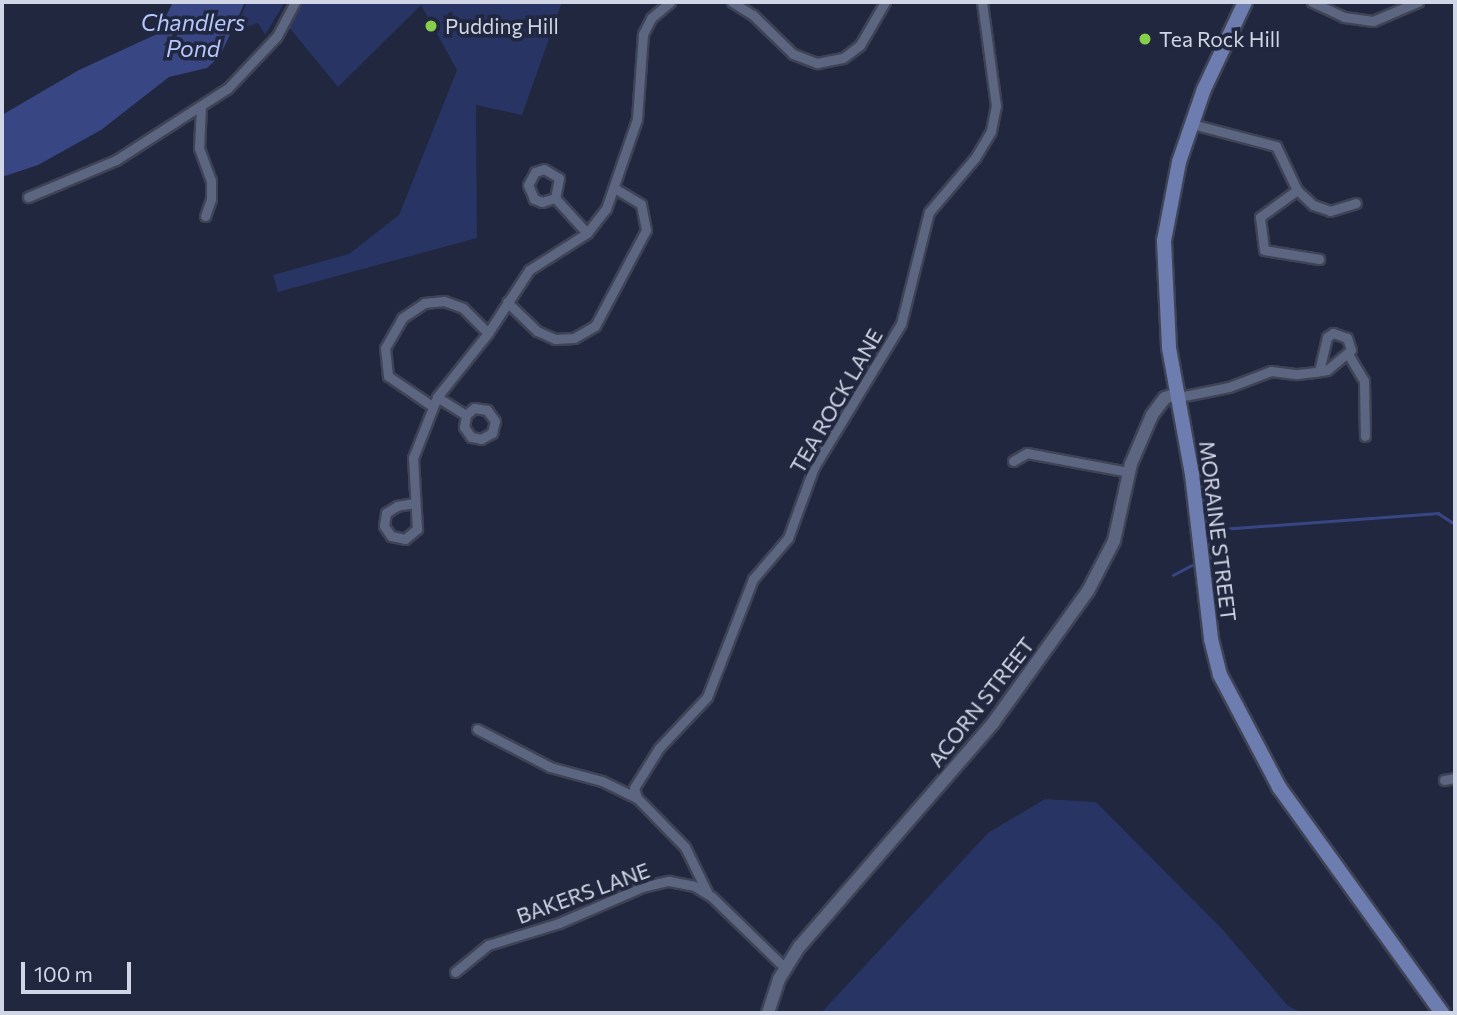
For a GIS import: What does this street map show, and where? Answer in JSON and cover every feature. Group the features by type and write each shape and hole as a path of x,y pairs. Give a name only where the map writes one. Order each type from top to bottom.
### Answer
{"main road":[{"name":"MORAINE STREET","path":"1245,2 1192,124 1171,191 1164,241 1169,348 1178,395 1211,639 1220,675 1291,806 1442,1013"},
{"name":"ACORN STREET","path":"768,1013 785,968 820,922 993,723 1076,610 1114,541 1129,472 1157,406 1178,395"}],"street":[{"path":"28,197 116,160 201,106 245,73 277,36 295,2"},
{"path":"415,503 386,513 384,527 391,536 405,539 417,529 413,458 437,397 488,333 538,261 587,233 606,209 637,119 642,41 651,18 670,2"},
{"path":"732,2 761,22 793,54 817,63 843,58 860,45 885,2"},
{"name":"TEA ROCK LANE","path":"637,798 634,788 639,776 707,697 753,579 788,538 814,467 901,324 929,212 975,158 991,131 996,106 982,2"},
{"path":"1311,2 1366,21 1395,14 1418,2"},
{"path":"201,106 199,148 211,181 212,199 205,216"},
{"path":"1192,124 1276,146 1297,190 1313,205 1330,211 1356,203"},
{"path":"507,302 537,331 555,339 574,338 595,326 646,230 641,204 614,188"},
{"path":"1297,190 1260,217 1261,242 1264,250 1319,259"},
{"path":"555,198 587,233"},
{"path":"432,406 388,376 386,348 402,318 424,303 444,301 463,308 488,333"},
{"path":"1178,395 1229,387 1271,371 1319,371 1336,365 1348,354 1351,345 1347,338 1327,337 1319,371"},
{"path":"1348,354 1364,381 1366,436"},
{"path":"437,397 466,415"},
{"path":"1013,461 1027,453 1129,472"},
{"path":"477,729 550,767 603,781 637,798 685,847 708,894"},
{"path":"1444,780 1455,778"},
{"name":"BAKERS LANE","path":"455,972 488,946 559,923 651,884 685,882 708,894 785,968"}],"shaded area":[{"path":"247,2 285,2 265,35 258,23 235,31"},
{"path":"303,2 562,2 522,115 476,105 477,238 278,292 273,275 349,254 399,215 457,70 421,5 338,87 288,26"},
{"path":"1045,799 1096,802 1222,929 1288,1006 1303,1013 821,1013 988,833"}],"water":[{"name":"Chandlers Pond","path":"173,2 245,2 220,56 207,68 169,77 101,130 38,165 2,177 2,115 79,70 157,34"}],"waterway":[{"path":"1210,560 1208,530 1438,513 1455,524"},
{"path":"1173,575 1196,563"}],"place":[{"name":"Pudding Hill","path":"431,26"},
{"name":"Tea Rock Hill","path":"1145,39"}]}
